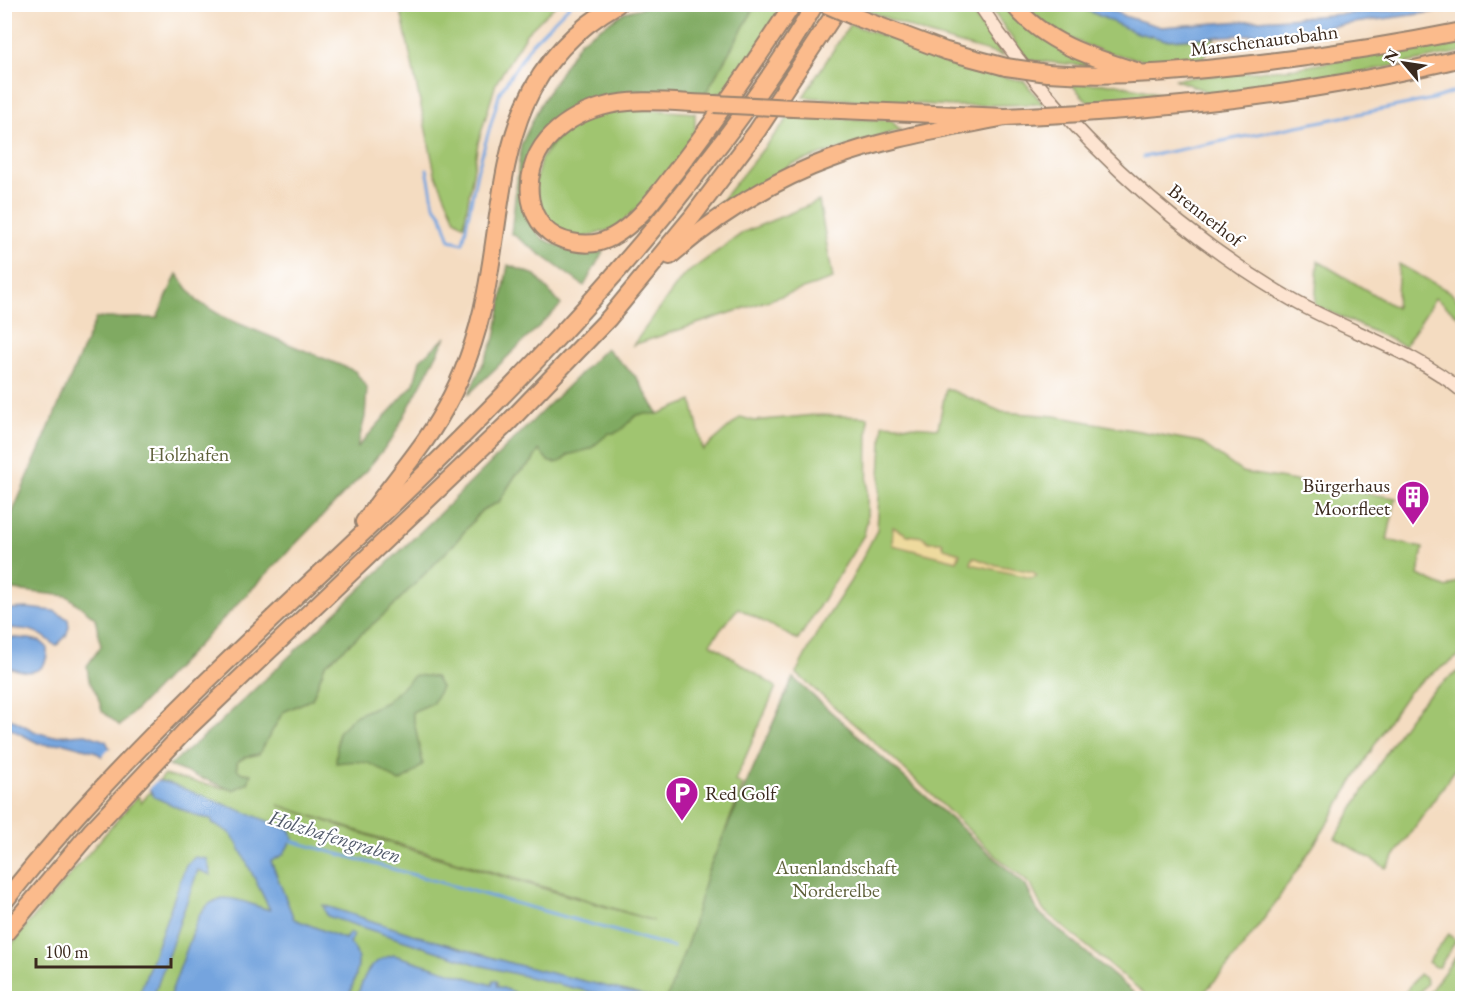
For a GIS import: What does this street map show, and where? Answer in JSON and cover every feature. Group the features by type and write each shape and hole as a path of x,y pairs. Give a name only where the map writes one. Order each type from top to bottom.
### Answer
{"highway":[{"path":"347,548 384,493 417,452 447,404 463,372 486,299 506,163 531,89 570,40 594,19 618,4"},
{"path":"793,4 741,82 698,143 637,218 612,237 598,243 582,244 555,235 538,220 529,189 532,167 547,140 570,120 616,104 655,102 714,104 794,108 1005,117 1083,113 1240,98 1368,78 1462,58"},
{"name":"Marschenautobahn","path":"825,4 946,51 1006,67 1047,73 1100,76 1281,61 1363,50 1462,31"},
{"path":"4,935 92,830 195,721 508,423 605,322 693,216 757,131 841,4"},
{"path":"1013,4 1037,27 1075,51 1145,74"},
{"path":"4,902 35,863 128,758 243,644 347,548 492,407 588,306 670,209 738,121 813,8"},
{"path":"641,281 711,225 801,171 830,159 888,141 1005,117"}],"street":[{"name":"Brennerhof","path":"979,4 1001,38 1043,89 1086,136 1167,212 1230,259 1292,300 1435,370 1462,391"}],"green space":[{"path":"861,4 966,5 1003,56 926,34 859,7"},
{"path":"407,5 556,5 526,34 496,83 478,143 464,225 455,219 435,173 400,7"},
{"path":"652,5 756,5 703,98 637,91 596,101 524,171 522,198 530,223 543,239 568,250 603,252 584,286 511,233 521,145 540,105 580,41 625,12"},
{"path":"756,5 784,5 730,89 703,98"},
{"path":"989,5 1007,5 1086,62 1087,66 1027,60"},
{"path":"1025,5 1076,5 1104,18 1166,40 1215,38 1202,60 1167,62 1138,59 1103,51 1068,37 1052,28"},
{"path":"850,24 994,75 1024,81 1043,104 954,106 803,97"},
{"path":"1462,39 1462,52 1358,73 1216,95 1174,79 1296,68"},
{"path":"1070,83 1117,84 1174,97 1090,104"},
{"path":"641,109 695,113 695,130 698,134 650,196 616,228 582,238 562,234 540,213 535,183 541,159 569,128 596,114"},
{"path":"789,117 891,120 900,130 792,164 720,212 712,212"},
{"path":"819,201 833,279 633,345 683,276 744,232"},
{"path":"1318,261 1396,308 1399,264 1450,292 1462,305 1462,319 1435,298 1405,346 1315,305"},
{"path":"508,265 535,275 561,305 468,395 495,338"},
{"name":"Holzhafen","path":"177,274 197,301 225,318 355,371 367,388 365,417 357,448 414,384 420,360 446,337 392,439 364,473 120,726 102,711 97,694 89,681 87,666 101,646 95,618 67,596 5,589 5,530 96,318 157,318"},
{"path":"606,348 636,377 658,414 638,415 622,430 609,433 590,449 568,455 560,462 549,462 539,450 532,462 515,476 499,502 482,510 454,544 388,611 325,665 312,699 283,712 259,754 245,757 237,762 237,769 242,773 251,774 248,783 233,790 169,766 215,727 438,515"},
{"name":"Auenlandschaft Norderelbe","path":"636,377 658,414 692,401 703,450 741,417 754,421 815,415 868,417 867,521 864,535 798,640 738,608 710,643 776,687 735,781 743,785 720,844 793,678 1026,886 1038,912 1140,998 5,998 4,954 138,796 141,803 164,775 233,790 248,783 251,774 242,773 237,769 237,762 245,757 259,754 283,712 312,699 325,665 388,611 454,544 482,510 499,502 515,476 532,462 539,449","holes":["278,805 411,848 581,898 654,921 408,849"]},
{"path":"946,388 1002,412 1055,416 1200,442 1242,472 1396,498 1387,540 1423,548 1418,575 1447,588 1462,579 1462,654 1425,678 1408,693 1323,831 1272,908 1228,966 1199,998 1150,998 1043,910 1031,885 995,855 897,762 796,673 817,633 850,582 877,530 883,424 938,428"},
{"path":"1462,669 1462,760 1386,868 1335,838 1404,724 1435,689"},
{"path":"415,675 435,677 441,687 433,703 412,712 423,764 399,782 370,764 356,761 336,763 338,732 355,716 386,702"},
{"name":"Auenlandschaft Norderelbe","path":"793,678 1026,886 1038,912 1140,998 667,998 691,933 707,873"},
{"path":"1449,934 1456,941 1439,967 1435,967 1428,962"},
{"path":"1462,948 1462,982 1454,998 1425,998"},
{"path":"1419,974 1426,979 1427,983 1415,998 1401,998"}],"sand":[{"path":"893,527 908,535 923,537 929,542 942,542 944,548 960,553 957,561 892,545"},
{"path":"973,557 991,564 1033,572 1037,576 1032,578 971,564"}],"water":[{"path":"1076,5 1102,5 1124,16 1161,27 1398,10 1424,5 1462,5 1462,8 1289,32 1166,40 1134,32"},
{"path":"27,608 54,611 68,619 69,627 66,636 56,646 32,631 5,628 5,612 8,609"},
{"path":"5,637 40,641 47,647 44,664 40,669 28,672 5,665"},
{"path":"4,715 36,732 50,736 86,734 106,741 109,747 158,781 169,783 291,830 293,838 283,855 271,861 294,919 345,939 350,932 354,935 350,943 355,949 358,963 348,998 169,998 199,915 207,906 223,898 270,910 237,843 229,832 213,824 211,819 199,817 154,797 150,790 94,751 64,743 49,745 38,743 5,726"},
{"path":"195,857 207,859 211,875 198,870 153,998 138,998 186,865"},
{"path":"323,905 514,964 654,998 615,998 479,965 327,916"},
{"path":"394,955 492,985 493,980 497,981 497,986 514,992 520,998 356,998 372,965"}],"pier":[{"path":"111,747 158,779 147,791 101,758"}],"waterway":[{"path":"427,169 434,205 441,214 450,240 463,243 477,172 500,92 532,43 571,4"},
{"path":"1143,157 1433,99 1462,89"},
{"name":"Holzhafengraben","path":"288,840 673,947"}],"place":[{"name":"Bürgerhaus Moorfleet","path":"1413,526"},
{"name":"Red Golf","path":"682,822"}]}
